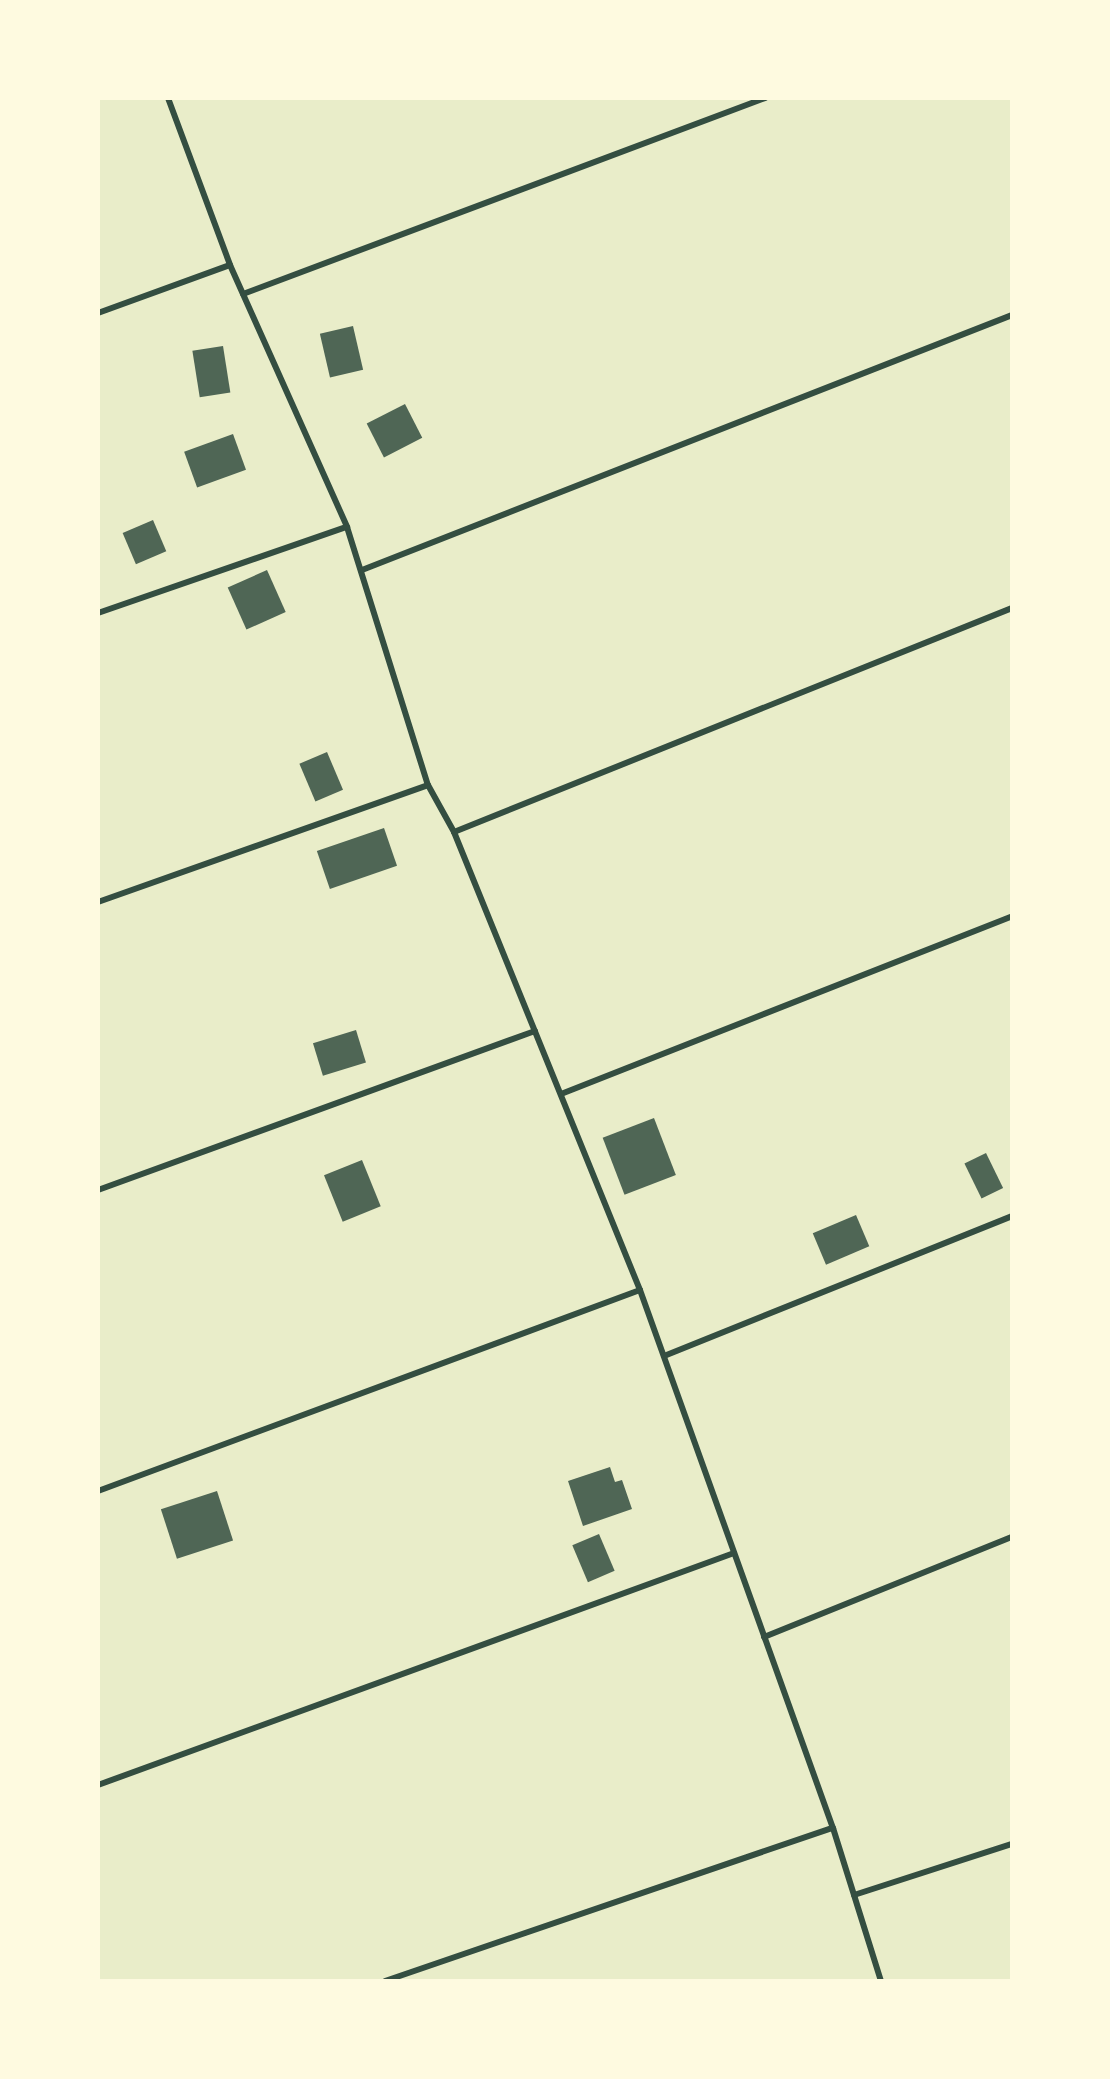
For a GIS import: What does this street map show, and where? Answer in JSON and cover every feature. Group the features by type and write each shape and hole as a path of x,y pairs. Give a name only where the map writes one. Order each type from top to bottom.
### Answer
{"lane":[{"path":"168,98 230,265 347,527 428,785 454,832 640,1290 833,1828 881,1981"},
{"path":"243,294 765,98"},
{"path":"98,313 230,265"},
{"path":"362,570 1012,315"},
{"path":"98,613 347,527"},
{"path":"454,832 1012,608"},
{"path":"98,902 428,785"},
{"path":"561,1094 1012,916"},
{"path":"98,1190 535,1031"},
{"path":"664,1356 1012,1216"},
{"path":"98,1491 640,1290"},
{"path":"764,1637 1012,1537"},
{"path":"98,1785 734,1553"},
{"path":"385,1981 833,1828"},
{"path":"854,1895 1012,1844"}],"building":[{"path":"353,326 363,370 330,377 320,334"},
{"path":"223,346 230,392 200,397 192,351"},
{"path":"405,404 422,438 384,457 367,424"},
{"path":"233,434 246,470 197,487 184,452"},
{"path":"153,520 166,551 136,564 123,533"},
{"path":"267,570 286,612 246,630 228,587"},
{"path":"327,752 343,790 315,801 299,764"},
{"path":"384,828 397,866 330,889 317,851"},
{"path":"356,1030 366,1063 323,1076 313,1043"},
{"path":"654,1118 676,1175 625,1195 603,1138"},
{"path":"986,1153 1003,1188 982,1199 964,1164"},
{"path":"362,1160 381,1206 343,1222 324,1175"},
{"path":"856,1215 869,1246 826,1265 813,1233"},
{"path":"610,1467 615,1482 622,1480 632,1509 583,1526 568,1481"},
{"path":"217,1491 233,1540 177,1559 161,1509"},
{"path":"599,1534 615,1571 588,1582 572,1545"}]}
